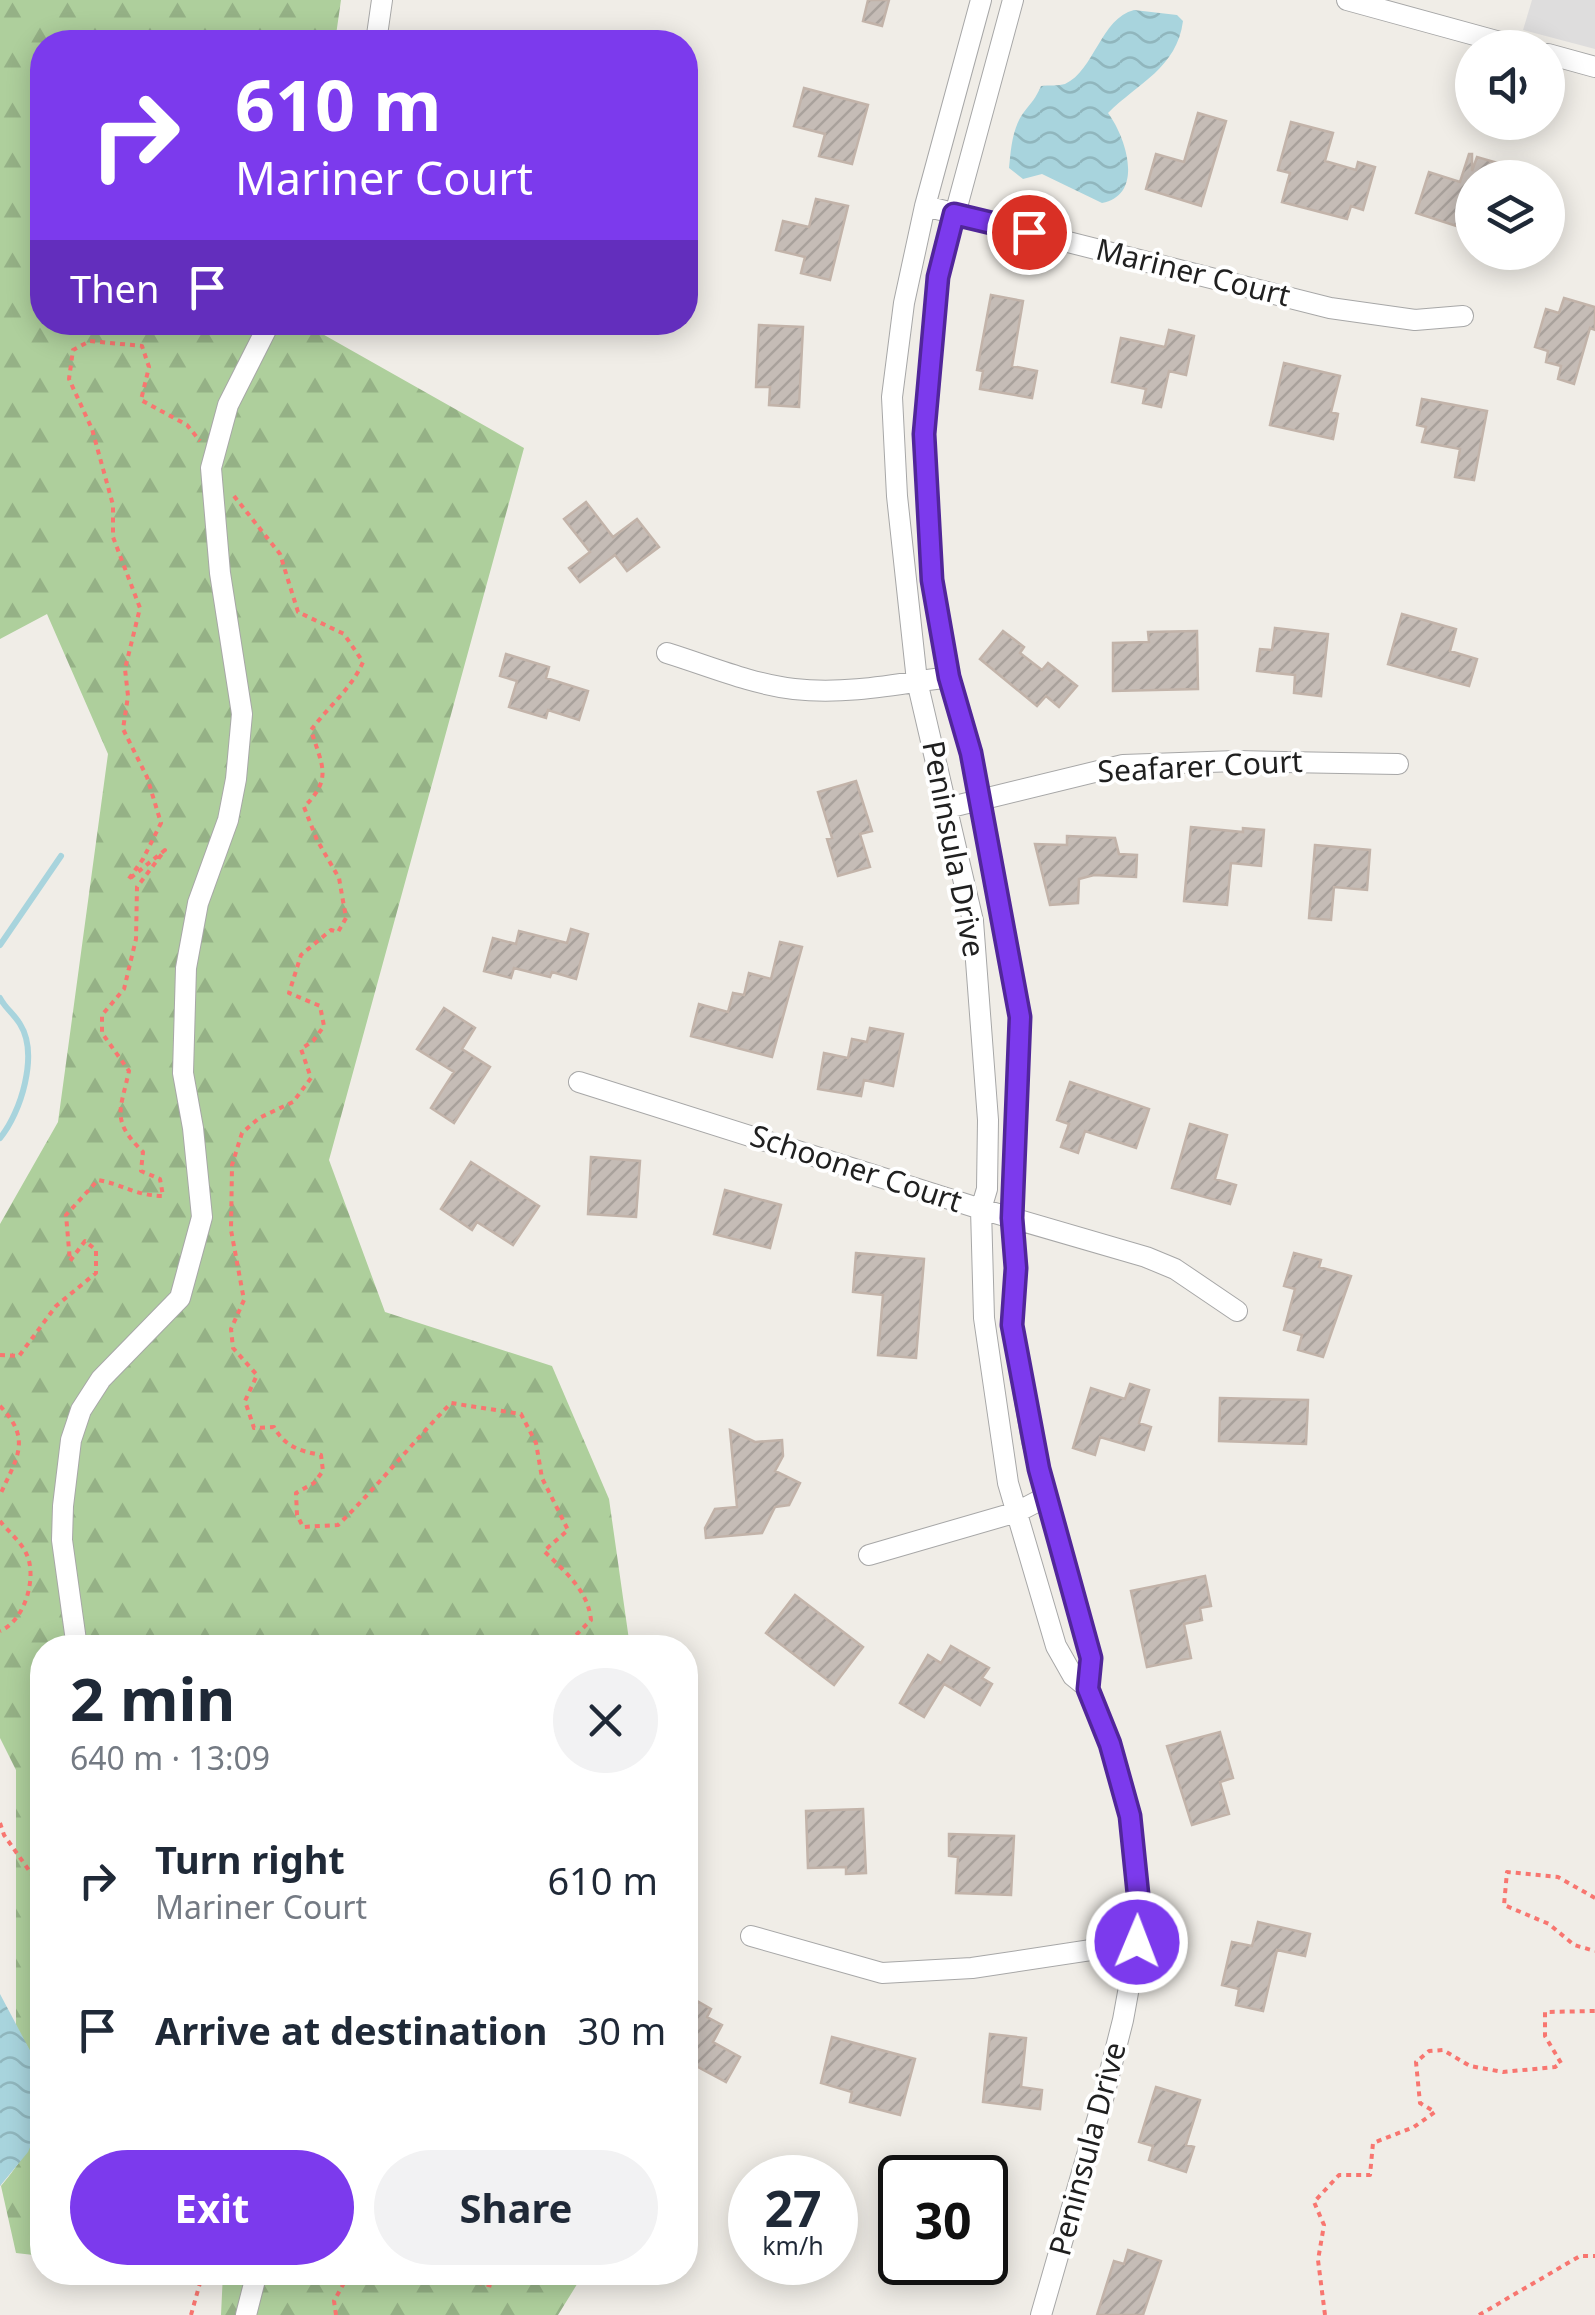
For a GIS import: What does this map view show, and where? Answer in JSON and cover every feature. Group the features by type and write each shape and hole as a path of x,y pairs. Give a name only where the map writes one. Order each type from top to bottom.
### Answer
{"street":[{"path":"378,30 382,0"},
{"name":"Peninsula Drive","path":"981,0 904,304 892,397 896,496 918,682 972,921 988,1120 987,1189 981,1209 984,1318 1008,1483 1056,1646 1073,1676 1088,1689 1110,1744 1130,1816 1139,1904 1137,1942 1123,2020 1041,2315"},
{"name":"Peninsula Drive","path":"1013,0 938,277 924,434 932,580 949,677 971,753 1020,1017 1012,1325 1046,1497 1091,1658 1088,1689"},
{"path":"1347,0 1456,30"},
{"path":"1565,59 1595,67"},
{"name":"Mariner Court","path":"926,206 1330,308 1415,320 1463,316"},
{"path":"75,1635 62,1540 71,1440 82,1410 101,1379 180,1298 202,1217 194,1128 183,1073 186,968 198,903 228,820 242,714 220,573 213,462 228,405 263,335"},
{"path":"667,653 764,684 796,689 840,691 949,677"},
{"name":"Seafarer Court","path":"947,808 1123,765 1236,761 1398,764"},
{"name":"Schooner Court","path":"579,1082 1176,1269 1238,1311"},
{"path":"869,1554 1017,1512 1046,1497"},
{"path":"750,1936 882,1973 972,1968 1137,1942"},
{"path":"246,2315 254,2285"}],"path":[{"path":"0,1355 19,1356 56,1306 96,1273 96,1250 85,1241 70,1262 66,1215 98,1180 118,1184 139,1196 162,1196 160,1178 141,1172 142,1152 124,1134 119,1116 129,1071 102,1033 102,1015 124,989 136,939 137,887 165,850 128,880 161,823 147,777 123,729 128,696 125,670 140,608 113,537 114,504 92,429 70,379 73,350 90,341 142,346 149,366 141,400 187,424 213,462"},
{"path":"232,493 280,554 298,612 344,634 364,662 356,678 311,730 325,776 321,791 304,807 339,878 346,918 338,932 331,930 300,955 289,993 320,1006 324,1026 301,1049 311,1078 293,1102 259,1118 242,1133 232,1164 231,1230 244,1300 231,1329 233,1348 257,1376 244,1401 254,1428 274,1427 282,1442 322,1455 322,1471 314,1483 296,1494 296,1516 303,1527 338,1525 451,1403 521,1414 536,1443 542,1478 568,1530 544,1551 589,1602 592,1620 576,1635"},
{"path":"0,1406 16,1422 19,1458 0,1495"},
{"path":"0,1521 28,1554 30,1594 9,1628 0,1631"},
{"path":"0,1823 30,1872"},
{"path":"1595,1898 1558,1877 1506,1872 1504,1905 1549,1924 1574,1945 1595,1951"},
{"path":"1326,2315 1318,2260 1324,2225 1314,2202 1339,2176 1370,2176 1373,2144 1414,2128 1435,2112 1420,2103 1416,2062 1430,2050 1444,2050 1470,2066 1503,2072 1554,2067 1562,2063 1545,2036 1546,2012 1595,2012"},
{"path":"1479,2315 1580,2256 1595,2256"},
{"path":"191,2315 199,2285"},
{"path":"336,2315 334,2301 343,2285"}],"shaded area":[{"path":"1532,0 1595,0 1595,49 1565,41 1565,30 1523,30"}],"green space":[{"path":"0,0 341,0 337,30 30,30 30,335 324,335 524,448 329,1160 385,1312 552,1366 609,1499 628,1635 30,1635 30,2051 16,2026 16,1770 0,1738 0,1224 58,1122 108,754 47,614 0,639"},
{"path":"30,2143 30,2255 16,2253 1,2186"},
{"path":"222,2285 577,2285 558,2315 221,2315"}],"water":[{"path":"1134,10 1177,15 1183,21 1165,63 1108,113 1121,136 1128,164 1124,189 1102,203 1042,174 1023,179 1009,168 1013,139 1020,118 1041,86 1065,84 1075,77 1113,23"},
{"path":"0,1994 30,2050 30,2147 0,2186"}],"building":[{"path":"868,0 889,0 882,26 863,21"},
{"path":"804,88 868,105 852,164 819,156 825,134 794,126"},
{"path":"1198,113 1226,121 1201,206 1146,189 1156,154 1184,162"},
{"path":"1291,122 1333,133 1325,161 1356,170 1358,162 1375,167 1363,210 1351,206 1347,219 1282,202 1290,173 1278,170"},
{"path":"1429,172 1455,180 1455,226 1416,213"},
{"path":"816,199 848,206 830,280 801,273 805,257 776,250 783,221 809,227"},
{"path":"991,295 1023,301 1012,366 1037,371 1032,398 980,389 983,371 977,370"},
{"path":"1564,298 1595,307 1595,330 1590,328 1574,384 1558,379 1561,366 1546,362 1548,351 1535,347 1546,309 1559,313"},
{"path":"759,325 803,327 799,407 769,405 770,387 756,387"},
{"path":"1169,330 1194,336 1186,375 1169,371 1161,407 1143,403 1146,389 1112,382 1121,338 1165,347"},
{"path":"1284,363 1340,376 1331,412 1338,414 1333,439 1270,425"},
{"path":"1422,399 1487,411 1474,480 1455,477 1460,449 1422,442 1426,427 1417,425"},
{"path":"586,502 613,537 637,519 659,547 627,571 615,555 580,582 569,568 590,552 564,519"},
{"path":"1402,614 1456,629 1450,651 1477,659 1469,686 1388,664"},
{"path":"1275,628 1328,634 1321,696 1294,693 1295,675 1257,671 1260,649 1272,650"},
{"path":"1003,631 1024,647 1020,653 1042,670 1048,663 1077,686 1059,707 1046,696 1037,706 980,659"},
{"path":"1197,631 1198,689 1113,691 1113,643 1149,642 1148,632"},
{"path":"506,654 549,667 546,678 588,691 579,720 548,710 546,718 509,707 517,681 500,676"},
{"path":"856,781 872,831 860,834 870,867 838,876 818,792"},
{"path":"1191,827 1264,830 1261,866 1231,863 1227,905 1184,901"},
{"path":"1067,836 1115,838 1119,854 1137,855 1136,877 1094,875 1079,879 1078,903 1050,905 1035,844 1067,845"},
{"path":"1315,845 1370,850 1367,890 1334,887 1331,920 1309,918"},
{"path":"571,929 588,934 576,979 514,968 511,978 484,971 493,938 516,944 519,931 567,943"},
{"path":"780,942 802,947 772,1057 691,1036 699,1004 728,1012 733,993 744,995 749,973 771,979"},
{"path":"444,1008 475,1028 462,1049 490,1067 454,1123 431,1108 454,1072 417,1049"},
{"path":"870,1028 903,1034 893,1086 864,1080 861,1096 818,1089 824,1053 848,1058 852,1039 867,1042"},
{"path":"1070,1082 1149,1109 1136,1148 1085,1131 1078,1153 1061,1147 1069,1124 1057,1120"},
{"path":"1190,1124 1227,1135 1215,1179 1236,1185 1230,1204 1172,1188"},
{"path":"591,1157 640,1161 636,1217 588,1214"},
{"path":"471,1162 539,1206 513,1245 477,1222 472,1230 441,1209"},
{"path":"725,1190 781,1205 770,1248 714,1234"},
{"path":"856,1253 924,1259 916,1358 878,1355 883,1295 853,1292"},
{"path":"1294,1253 1321,1260 1319,1267 1351,1276 1323,1357 1298,1350 1302,1335 1284,1330 1295,1289 1284,1286"},
{"path":"1130,1384 1149,1390 1139,1423 1151,1427 1144,1450 1100,1437 1095,1455 1073,1448 1091,1388 1125,1399"},
{"path":"1220,1398 1308,1400 1306,1444 1219,1441"},
{"path":"730,1430 755,1442 782,1440 783,1456 775,1471 800,1483 789,1505 775,1507 762,1533 706,1538 705,1528 715,1509 737,1507"},
{"path":"1205,1576 1211,1606 1200,1608 1202,1620 1184,1624 1191,1658 1147,1667 1131,1591"},
{"path":"795,1595 863,1647 834,1685 766,1633"},
{"path":"951,1646 989,1668 982,1678 992,1684 980,1705 944,1684 924,1717 900,1703 928,1655 941,1663"},
{"path":"1220,1732 1233,1778 1220,1782 1229,1814 1192,1825 1167,1746"},
{"path":"863,1809 866,1873 846,1874 846,1867 808,1868 806,1811"},
{"path":"949,1834 1014,1836 1011,1895 956,1893 958,1857 949,1856"},
{"path":"1258,1922 1310,1934 1305,1956 1277,1950 1263,2011 1236,2005 1239,1989 1222,1985 1232,1942 1252,1946"},
{"path":"698,2002 711,2009 707,2017 722,2025 713,2042 740,2057 726,2082 698,2067"},
{"path":"990,2034 1026,2038 1021,2087 1042,2090 1040,2109 983,2102"},
{"path":"832,2037 915,2059 900,2115 850,2102 852,2092 821,2083"},
{"path":"1156,2087 1200,2100 1186,2145 1194,2147 1186,2172 1149,2160 1153,2146 1139,2142"},
{"path":"1128,2250 1161,2261 1143,2315 1097,2315 1114,2261 1124,2264"}],"waterway":[{"path":"0,945 61,856"},
{"path":"0,998 20,1024 28,1051 21,1099 0,1138"}],"route":[{"path":"1029,232 954,214 938,277 924,434 932,580 949,677 971,753 1020,1017 1012,1325 1032,1441 1091,1658 1088,1689 1110,1744 1130,1816 1139,1904 1137,1942"}]}
